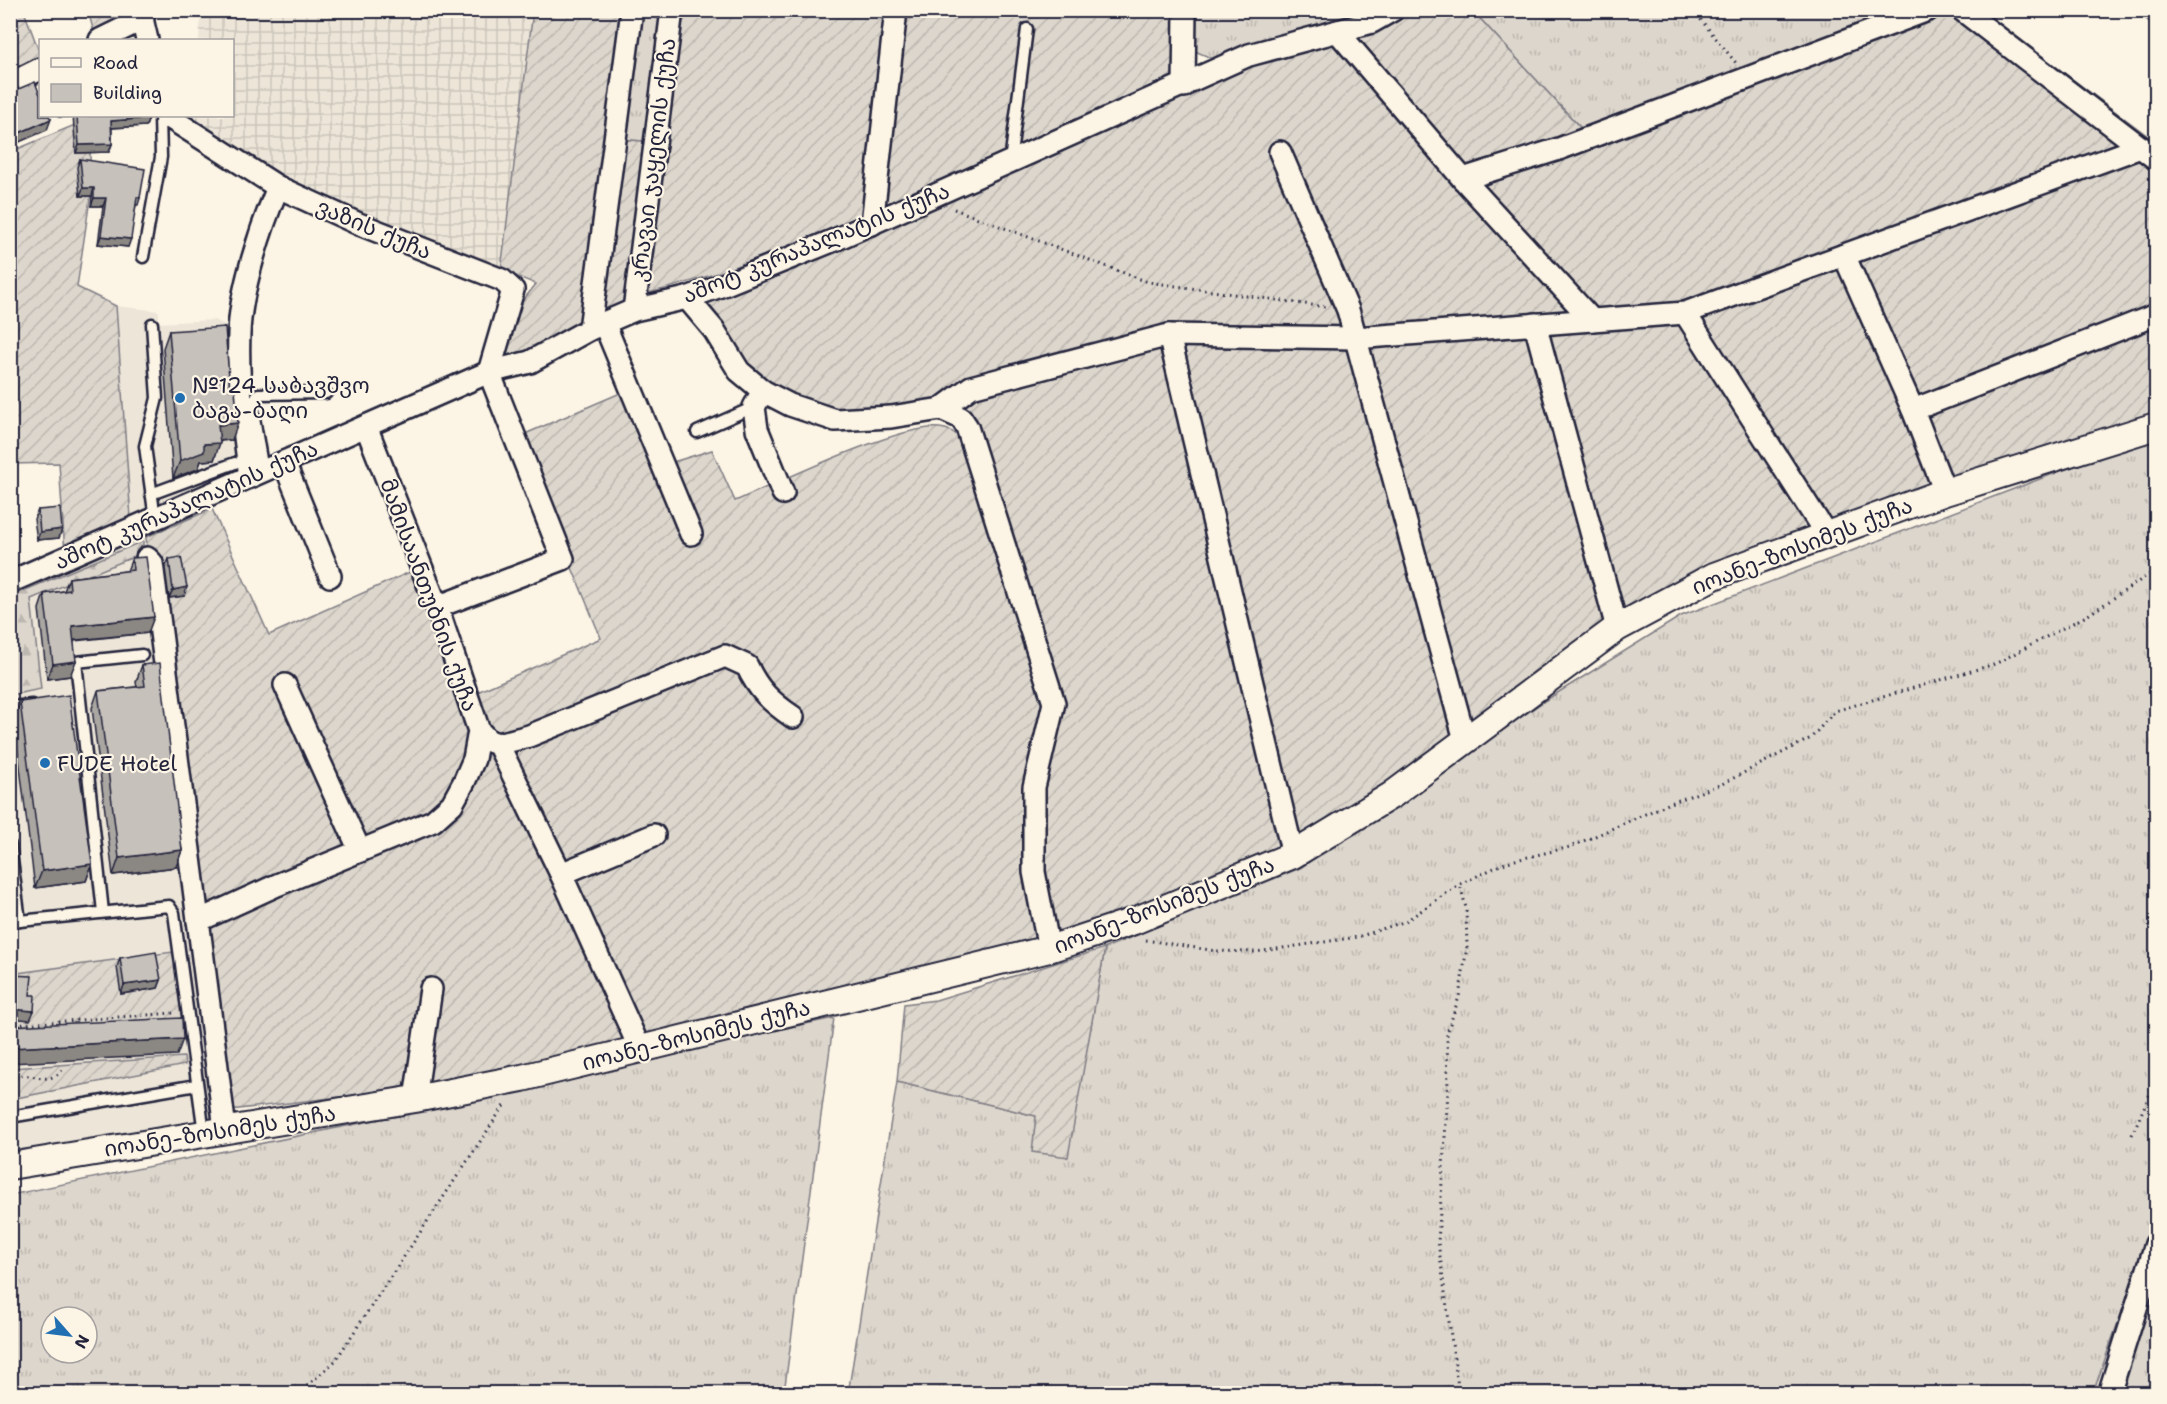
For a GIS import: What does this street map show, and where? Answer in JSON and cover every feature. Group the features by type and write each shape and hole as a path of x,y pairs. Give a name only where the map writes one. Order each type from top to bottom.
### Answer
{"street":[{"path":"632,10 597,326 691,534"},
{"name":"კრავაი ჯაყელის ქუჩა","path":"634,309 672,10"},
{"path":"872,224 897,10"},
{"path":"1184,86 1185,10"},
{"name":"აშოტ კურაპალატის ქუჩა","path":"10,582 155,519 250,470 284,462 489,372 530,362 634,309 687,298 872,224 1249,55 1372,22 1393,10"},
{"path":"1463,179 1560,149 1928,10"},
{"path":"1962,10 2149,153"},
{"path":"102,39 142,15 147,39"},
{"path":"1337,31 1463,179 1592,320"},
{"path":"10,84 39,70"},
{"name":"ვაზის ქუჩა","path":"169,117 278,187 359,224 502,280 513,290 489,372"},
{"path":"1280,152 1348,310 1465,740"},
{"path":"759,399 790,405 835,420 891,417 941,409 971,387 1169,335 1355,338 1685,313 1844,255 2149,153"},
{"path":"250,470 245,433 239,333 252,262 278,187"},
{"path":"1844,255 1946,492"},
{"path":"687,298 714,330 759,399 757,429 783,493"},
{"path":"1685,313 1826,534"},
{"path":"1912,410 2157,315"},
{"path":"1535,324 1617,628"},
{"path":"1169,335 1293,855"},
{"path":"437,607 563,559 489,372"},
{"path":"941,409 961,418 967,427 1054,703 1034,787 1034,872 1049,949"},
{"name":"მამისაანთუბნის ქუჩა","path":"198,921 277,885 433,821 452,804 474,759 479,731 437,607 366,426"},
{"name":"იოანე-ზოსიმეს ქუჩა","path":"10,1166 415,1099 522,1078 1049,949 1134,921 1293,855 1392,795 1617,628 1714,576 1946,492 2157,426"},
{"path":"284,462 330,576"},
{"path":"147,558 152,563 198,921 215,1131"},
{"path":"479,731 489,741 498,744 512,743 725,656 747,666 756,687 771,703 793,717"},
{"path":"285,685 360,851"},
{"path":"498,744 561,874 640,1049"},
{"path":"561,874 654,835"},
{"path":"415,1099 431,989"},
{"path":"2109,1394 2157,1244"}],"lane":[{"path":"1010,162 1027,29"},
{"path":"143,257 161,157 160,117"},
{"path":"152,324 157,398 145,446 155,519"},
{"path":"151,494 250,470 252,406 258,394 326,393"},
{"path":"697,432 759,399"},
{"path":"103,912 76,662 142,655"},
{"path":"69,701 80,699"},
{"path":"10,707 45,703"},
{"path":"10,845 15,921 169,906 174,913 197,1085 215,1131"},
{"path":"10,1118 197,1085"}],"path":[{"path":"1693,10 1749,78"},
{"path":"927,198 1148,282 1348,310"},
{"path":"1141,939 1216,951 1256,952 1358,937 1406,921 1460,884 1507,862 1570,847 1668,804 1722,784 1811,738 1835,711 1995,664 2071,625 2157,570"},
{"path":"1459,1394 1438,1242 1447,1102 1447,1033 1459,997 1467,947 1466,908 1460,884"},
{"path":"10,1025 188,1012"},
{"path":"10,1080 26,1074 49,1079 54,1078 62,1070"},
{"path":"298,1394 335,1361 522,1078"},
{"path":"2132,1135 2157,1080"}],"shaded area":[{"path":"201,11 533,11 501,270 290,184 191,123 192,117 234,117 234,39 199,39"},
{"name":"№124 საბავშვო ბაგა-ბაღი","path":"116,306 159,311 159,323 214,320 233,328 241,468 131,519"},
{"path":"146,537 205,1011 214,1112 196,1114 195,1123 11,1155 11,594"}],"green space":[{"path":"11,11 24,11 39,51 39,63 11,77"},
{"path":"88,11 130,11 126,20 95,36"},
{"path":"533,11 627,11 580,333 522,355 500,360 509,318 536,284 501,270"},
{"path":"632,11 672,11 656,142 615,139"},
{"path":"676,11 893,11 870,212 728,269 640,295"},
{"path":"901,11 1181,11 1180,73 879,207"},
{"path":"1185,11 1393,11 1227,65 1188,48"},
{"path":"1393,11 1473,11 1589,137 1928,11 1962,11 2156,159 2156,426 1714,576 1293,855 1049,949 1034,872 1054,703 961,418 835,420 763,391 687,298 1184,86"},
{"path":"1473,11 1928,11 1589,137"},
{"path":"1966,11 1982,11 2156,142 2156,154"},
{"path":"2136,11 2156,11 2156,27"},
{"path":"89,119 91,192 77,287 116,306 131,519 65,554 59,463 11,464 10,152"},
{"path":"615,139 656,142 634,310 590,329"},
{"path":"625,391 657,467 712,450 735,501 839,456 897,435 921,429 940,428 964,440 1044,697 1036,934 1030,948 439,1085 214,1112 205,1011 146,537 212,509 269,635 412,571 459,700 601,638 518,437"},
{"path":"2156,439 2156,1215 2093,1393 848,1394 897,1082 1036,1116 1067,1157 1105,948 1300,868 1546,700 1681,616 2103,455"},
{"path":"143,541 143,553 31,599 41,689 11,695 11,596"},
{"path":"1105,948 1068,1157 1032,1152 1036,1116 897,1082 904,1004 936,1000"},
{"path":"173,952 183,1026 11,1034 10,974"},
{"path":"834,1018 784,1393 11,1393 10,1195 585,1077 714,1043"},
{"path":"184,1057 185,1065 11,1099 11,1068"},
{"path":"2156,1268 2156,1393 2119,1394"}],"building":[{"path":"35,82 39,92 39,117 51,119 10,137 10,96 17,93 16,90"},
{"path":"77,117 149,118 111,121 112,144 79,145"},
{"path":"80,159 145,169 140,198 137,197 131,239 101,236 106,198 94,198 94,188 83,188"},
{"path":"225,327 230,390 235,390 238,423 218,425 220,443 204,444 204,452 180,461 169,331"},
{"path":"60,508 62,529 40,532 38,510"},
{"path":"146,557 154,617 72,626 76,661 53,664 44,594 70,590 69,578 133,570 132,558"},
{"path":"181,557 187,587 173,590 169,559"},
{"path":"160,663 182,850 119,858 98,691 145,686 142,665"},
{"name":"FUDE Hotel","path":"69,695 92,864 42,871 20,702"},
{"path":"156,952 161,980 124,985 120,958"},
{"path":"10,975 32,976 30,995 35,995 34,1011 10,1009"},
{"path":"182,1018 183,1039 10,1048 10,1026"}],"place":[{"name":"№124 საბავშვო ბაგა-ბაღი","path":"180,398"},
{"name":"FUDE Hotel","path":"45,763"}]}
